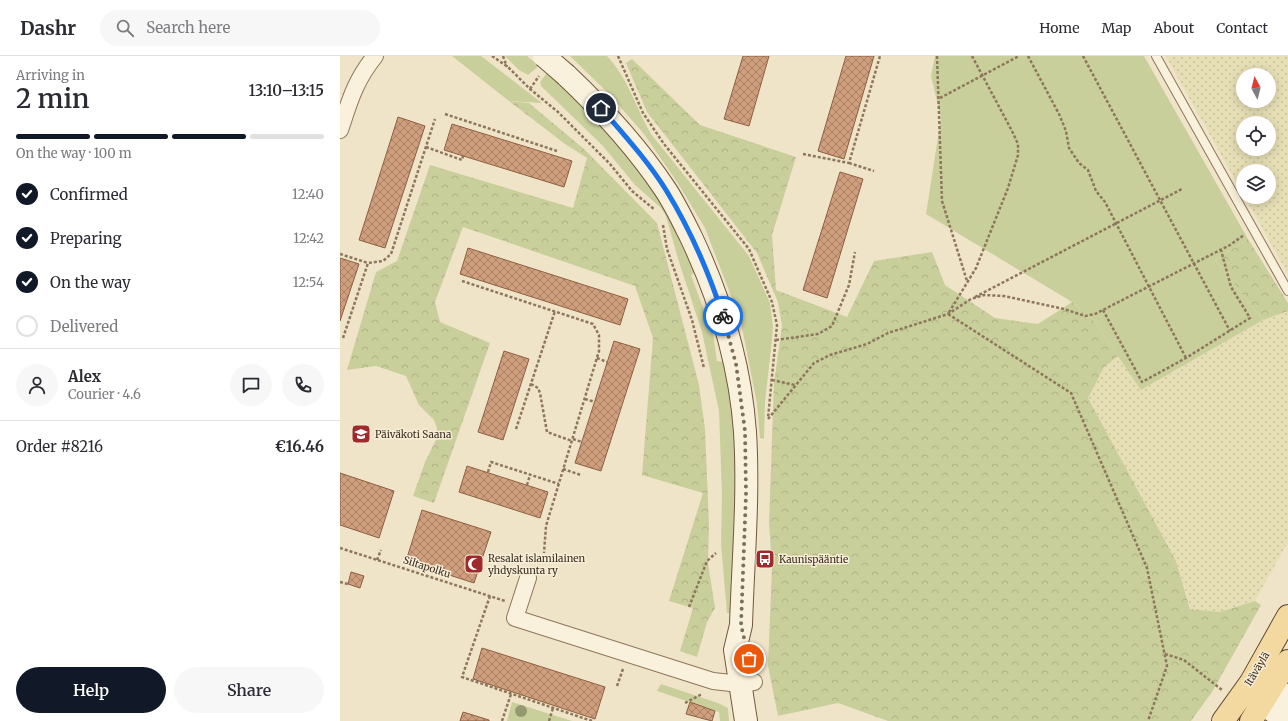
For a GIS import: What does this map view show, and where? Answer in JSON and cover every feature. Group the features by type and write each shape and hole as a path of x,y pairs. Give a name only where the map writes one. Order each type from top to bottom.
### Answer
{"main road":[{"path":"543,64 566,75 619,128 666,190 704,265 719,304 736,364 745,431 746,494 741,625 735,650 760,721"},
{"name":"Itäväylä","path":"1223,721 1251,682 1288,616"},
{"path":"1268,702 1288,661"},
{"path":"1251,682 1268,702 1288,721"},
{"path":"746,721 747,683"}],"street":[{"path":"340,130 353,89 362,73 375,56"},
{"path":"528,578 515,618 713,681 747,683"}],"lane":[{"path":"1156,56 1288,291"}],"path":[{"path":"492,56 508,67 530,89 563,116 610,164 632,191 658,215"},
{"path":"503,56 508,67"},
{"path":"618,56 643,113 664,144 749,249 772,302 777,325 768,419 814,363 830,355 867,344 888,333 948,314 971,299 1160,199 1182,189"},
{"path":"849,164 880,56"},
{"path":"937,56 940,98 942,201 967,282"},
{"path":"948,314 976,268 1008,188 1018,155 1018,144 1012,130 972,56"},
{"path":"940,98 1019,56"},
{"path":"1028,56 1059,114 1066,131 1069,148 1079,163 1088,170 1096,190 1105,202 1186,358"},
{"path":"1083,56 1230,331"},
{"path":"530,89 543,64"},
{"path":"445,114 557,150"},
{"path":"340,254 368,263 383,260 391,254 435,119"},
{"path":"426,147 462,160 464,156"},
{"path":"803,154 874,171"},
{"path":"661,220 667,249 692,320 704,368"},
{"path":"971,299 984,295 1004,296 1064,309 1085,316 1103,310 1194,264 1220,250 1253,228"},
{"path":"1103,310 1142,382 1186,358 1250,318 1230,287 1220,250"},
{"path":"776,340 818,334 832,326 849,285 856,252"},
{"path":"343,338 368,263"},
{"path":"462,281 596,326 599,335 597,358 546,526 544,553"},
{"path":"516,429 555,311"},
{"path":"948,314 1072,393 1148,568 1167,666 1148,721"},
{"path":"597,358 607,362"},
{"path":"772,380 796,385"},
{"path":"531,384 536,386 540,393 547,432 582,442"},
{"path":"585,399 595,402"},
{"path":"488,472 491,462 559,484"},
{"path":"564,469 581,475"},
{"path":"527,485 530,475"},
{"name":"Siltapolku","path":"340,548 509,603"},
{"path":"377,560 381,550"},
{"path":"689,606 707,561 716,553"},
{"path":"340,582 348,584"},
{"path":"490,596 462,677 592,721"},
{"path":"1164,654 1184,660 1222,690"},
{"path":"617,686 624,667"},
{"path":"684,703 703,693"},
{"path":"502,721 511,694"},
{"path":"549,721 554,708"}],"shaded area":[{"path":"1166,56 1288,56 1288,274 1249,204 1276,204 1276,164 1236,164 1236,181"},
{"path":"1288,311 1288,542 1255,601 1220,612 1191,609 1176,561 1088,398 1104,367 1118,356 1142,390 1263,320"}],"green space":[{"path":"452,56 481,56 542,103 509,101"},
{"path":"505,56 527,56 539,66 528,75 519,70"},
{"path":"570,56 607,56 621,74 651,134 749,256 770,303 773,326 765,402 764,439 760,438 757,404 741,322 705,228 677,182 644,134 609,94"},
{"path":"935,56 1144,56 1248,239 1215,260 1263,320 1141,390 1094,321 1072,302 926,214 941,118 931,76"},
{"path":"632,59 700,125 796,157 772,235 776,290 847,317 874,261 932,252 945,285 995,318 1038,324 1072,302 1094,321 1118,356 1104,367 1088,398 1176,561 1190,609 1220,612 1255,601 1261,605 1212,692 1191,721 888,721 838,703 778,716 768,666 772,567 769,522 774,383 782,326 778,302 757,253 647,112 626,63"},
{"path":"547,73 582,102 644,175 674,227 696,272 691,275 713,335 717,361 724,362 731,393 735,424 736,487 730,613 727,613 721,544 722,495 719,411 702,332 679,262 666,216 661,208 635,185 603,146 541,86 540,82"},
{"path":"509,101 529,103 584,149 657,223 699,385 705,429 709,524 708,563 715,608 707,622 697,657 680,651 693,608 669,601 703,493 642,475 653,338 635,286 463,227 435,302 440,322 490,343 434,503 413,496 425,462 439,434 434,420 419,405 406,376 376,366 347,370 376,272 397,261 430,165 573,208 587,158 565,144"},
{"path":"1248,239 1288,303 1288,311 1263,320 1215,260"},
{"path":"661,684 718,703 728,708 729,721 720,721 719,712 657,691"},
{"path":"512,702 572,721 507,721"}],"building":[{"path":"743,56 769,56 749,126 724,119"},
{"path":"846,56 874,56 844,159 818,151"},
{"path":"398,117 425,126 385,248 359,240"},
{"path":"452,124 572,161 564,187 444,150"},
{"path":"840,172 863,179 827,298 803,290"},
{"path":"468,248 628,299 620,325 460,274"},
{"path":"340,258 359,264 340,321"},
{"path":"614,341 640,349 601,471 575,463"},
{"path":"504,351 529,359 503,440 478,432"},
{"path":"467,466 548,492 540,518 459,492"},
{"path":"340,473 394,491 379,538 340,525"},
{"path":"422,510 491,532 474,583 406,561"},
{"path":"758,555 762,555 761,565 757,565"},
{"path":"351,572 364,576 360,588 348,584"},
{"path":"482,648 605,687 595,719 473,679"},
{"path":"690,702 715,711 712,721 686,714"},
{"path":"463,712 489,720 489,721 460,721"}],"way so far":[{"path":"723,316 736,364 745,431 746,494 741,625 748,648 749,659"}],"place":[{"name":"Päiväkoti Saana","path":"361,434"},
{"name":"Kaunispääntie","path":"765,559"},
{"name":"Resalat islamilainen yhdyskunta ry","path":"474,564"}],"route":[{"path":"601,108 647,163 666,190 704,265 723,316"}]}
